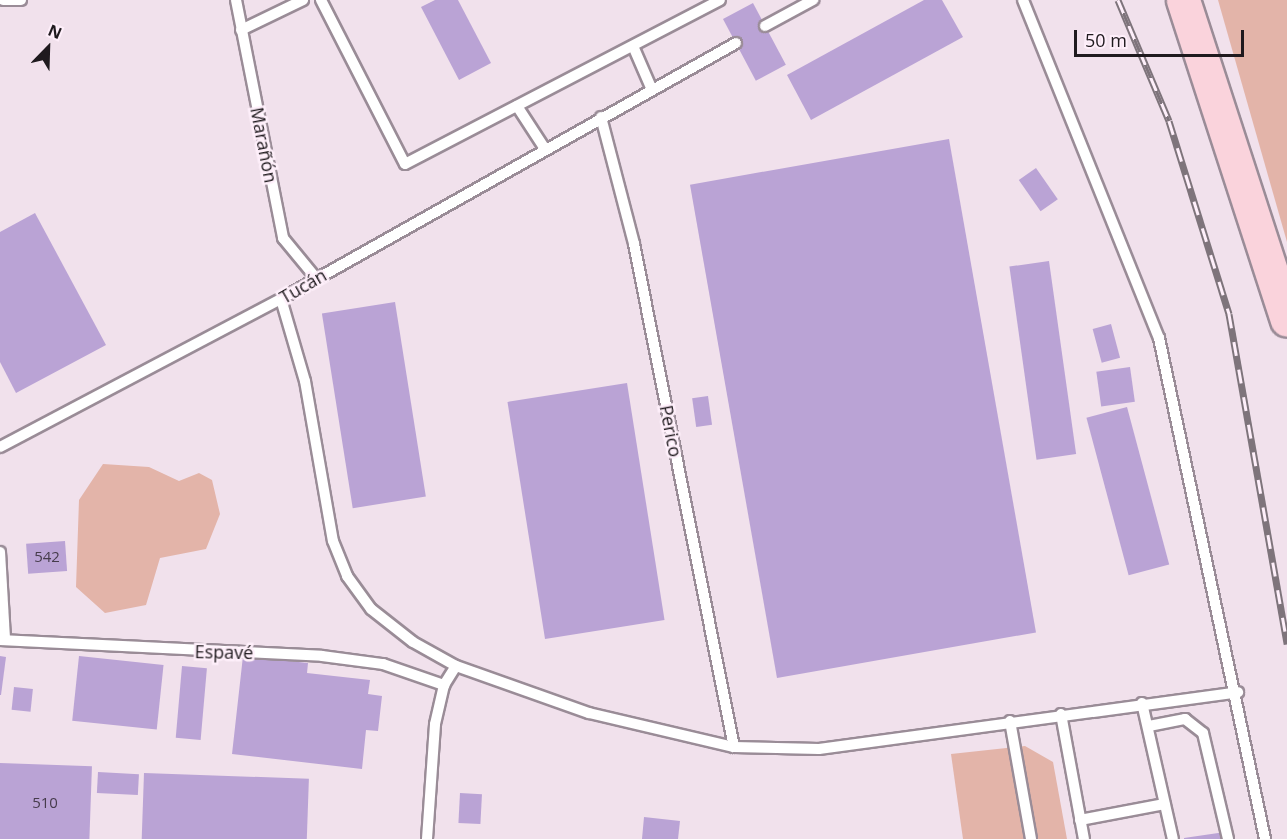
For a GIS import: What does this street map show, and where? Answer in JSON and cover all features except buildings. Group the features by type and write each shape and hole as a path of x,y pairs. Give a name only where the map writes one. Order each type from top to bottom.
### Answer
{"main road":[{"path":"1183,0 1287,320"}],"lane":[{"path":"3,0 21,0"},
{"name":"Marañón","path":"236,0 283,238 316,278"},
{"path":"241,30 303,0"},
{"path":"321,0 405,164 720,0"},
{"path":"765,26 813,0"},
{"path":"1023,0 1159,338 1238,693 1265,839"},
{"name":"Tucán","path":"0,447 281,299 736,43"},
{"path":"633,46 652,90"},
{"path":"517,106 545,149"},
{"name":"Perico","path":"601,117 634,244 734,747"},
{"path":"281,299 307,393 333,541 346,576 371,609 413,642 456,666 589,713 734,747 819,749 1142,703 1238,693"},
{"path":"0,552 2,640"},
{"name":"Espavé","path":"2,640 322,656 383,664 444,685"},
{"path":"427,839 435,724 444,685 456,666"},
{"path":"1142,703 1173,839"},
{"path":"1061,714 1084,839"},
{"path":"1149,726 1185,719 1203,733 1228,839"},
{"path":"1010,721 1032,839"},
{"path":"1080,820 1165,804"}],"shaded area":[{"path":"1218,0 1287,0 1287,242"},
{"path":"103,464 149,467 179,481 199,473 212,480 220,514 206,549 160,558 146,605 105,613 76,587 79,500"},
{"path":"1025,746 1053,762 1067,839 963,839 951,754"}],"railway":[{"path":"1118,0 1169,121 1229,314 1287,644"}]}
